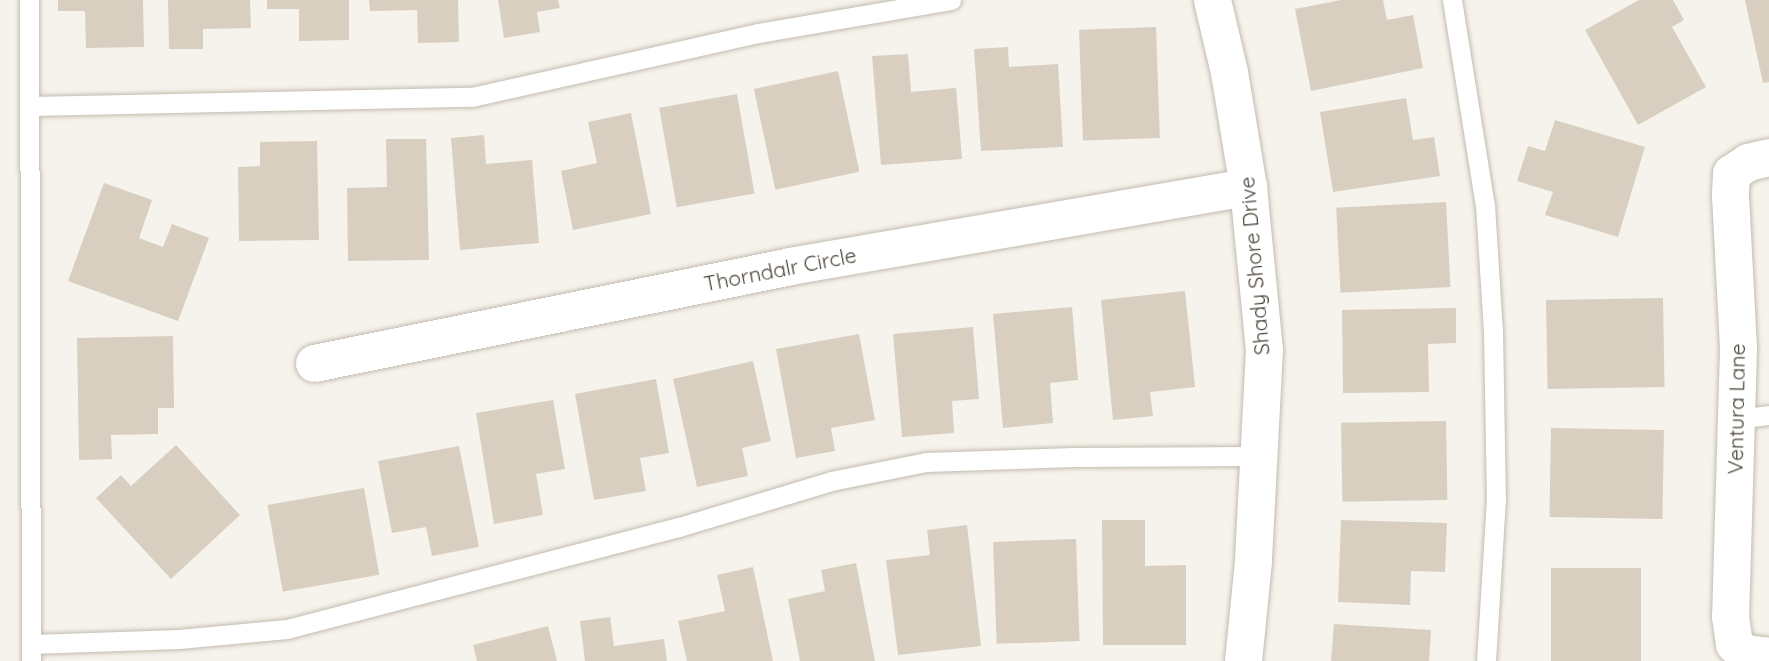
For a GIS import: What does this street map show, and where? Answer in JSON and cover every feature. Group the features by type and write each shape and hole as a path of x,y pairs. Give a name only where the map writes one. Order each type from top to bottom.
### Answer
{"street":[{"name":"Shady Shore Drive","path":"1212,0 1229,72 1248,187 1264,349 1256,456 1253,561 1243,661"},
{"name":"Ventura Lane","path":"1769,156 1748,162 1731,173 1738,349 1753,417 1730,616 1734,644 1745,653 1769,656"},
{"name":"Thorndalr Circle","path":"314,363 789,266 1248,187"}],"lane":[{"path":"29,0 31,653 287,629 679,527 831,481 926,462 1074,457 1256,456"},
{"path":"29,106 472,97 758,33 951,0"},
{"path":"1452,0 1485,205 1493,331 1496,498 1486,661"}],"building":[{"path":"58,0 143,0 144,47 86,48 85,11 58,11"},
{"path":"168,0 250,0 251,28 203,29 203,49 169,49"},
{"path":"267,0 349,0 349,40 299,41 299,9 267,9"},
{"path":"369,0 458,0 459,42 418,43 417,10 370,11"},
{"path":"498,0 558,0 560,8 537,12 540,32 504,38"},
{"path":"1341,0 1383,0 1387,20 1413,15 1423,68 1311,91 1295,9"},
{"path":"1639,0 1673,0 1684,20 1672,27 1706,87 1638,125 1585,30"},
{"path":"1745,0 1769,0 1769,82 1763,83"},
{"path":"1156,27 1160,138 1083,141 1079,30"},
{"path":"1008,47 1009,67 1058,64 1063,147 981,151 974,49"},
{"path":"908,54 911,92 956,88 962,159 881,165 872,56"},
{"path":"838,71 859,172 775,190 754,89"},
{"path":"737,94 755,193 677,207 659,108"},
{"path":"1406,98 1413,140 1434,137 1440,176 1333,192 1320,112"},
{"path":"631,113 651,214 573,230 561,171 597,163 588,122"},
{"path":"1555,120 1645,147 1618,237 1545,215 1553,192 1517,181 1528,146 1545,151"},
{"path":"484,135 486,164 532,160 539,243 460,250 451,138"},
{"path":"386,139 426,139 429,260 348,261 347,188 387,187"},
{"path":"317,141 319,240 239,241 238,167 260,166 260,142"},
{"path":"104,183 152,200 139,238 163,247 172,224 209,238 178,321 68,281"},
{"path":"1446,202 1450,287 1341,293 1336,208"},
{"path":"1185,291 1195,387 1150,392 1153,416 1113,420 1101,300"},
{"path":"1663,298 1665,387 1548,389 1546,300"},
{"path":"1072,307 1078,380 1050,383 1053,423 1003,428 993,314"},
{"path":"1456,308 1456,343 1428,344 1429,392 1343,393 1342,310"},
{"path":"973,327 979,399 952,401 954,433 902,437 893,334"},
{"path":"859,334 875,420 831,428 835,451 796,458 776,349"},
{"path":"173,336 174,408 158,408 158,434 111,435 112,459 79,460 77,338"},
{"path":"753,361 771,441 742,448 748,476 697,487 673,379"},
{"path":"656,379 669,453 640,458 646,491 594,500 575,394"},
{"path":"553,400 565,469 536,474 543,515 494,524 476,413"},
{"path":"1446,421 1447,500 1342,502 1341,423"},
{"path":"1551,428 1664,430 1662,519 1549,517"},
{"path":"176,445 240,515 171,579 96,498 121,475 131,486"},
{"path":"459,446 479,547 432,556 426,527 392,533 378,461"},
{"path":"364,488 379,575 283,592 267,505"},
{"path":"1102,520 1145,520 1145,566 1186,565 1186,645 1103,645"},
{"path":"1341,520 1447,523 1445,572 1411,571 1410,605 1338,602"},
{"path":"967,525 981,646 898,655 886,560 930,555 927,530"},
{"path":"1076,539 1080,641 997,644 993,542"},
{"path":"856,563 875,661 800,661 788,599 825,591 821,570"},
{"path":"753,567 773,661 687,661 678,621 725,611 717,575"},
{"path":"1551,568 1641,568 1641,661 1551,661"},
{"path":"610,617 614,646 664,639 667,661 585,661 580,621"},
{"path":"1334,624 1431,630 1429,661 1331,661"},
{"path":"548,626 557,661 477,661 473,645"}]}
